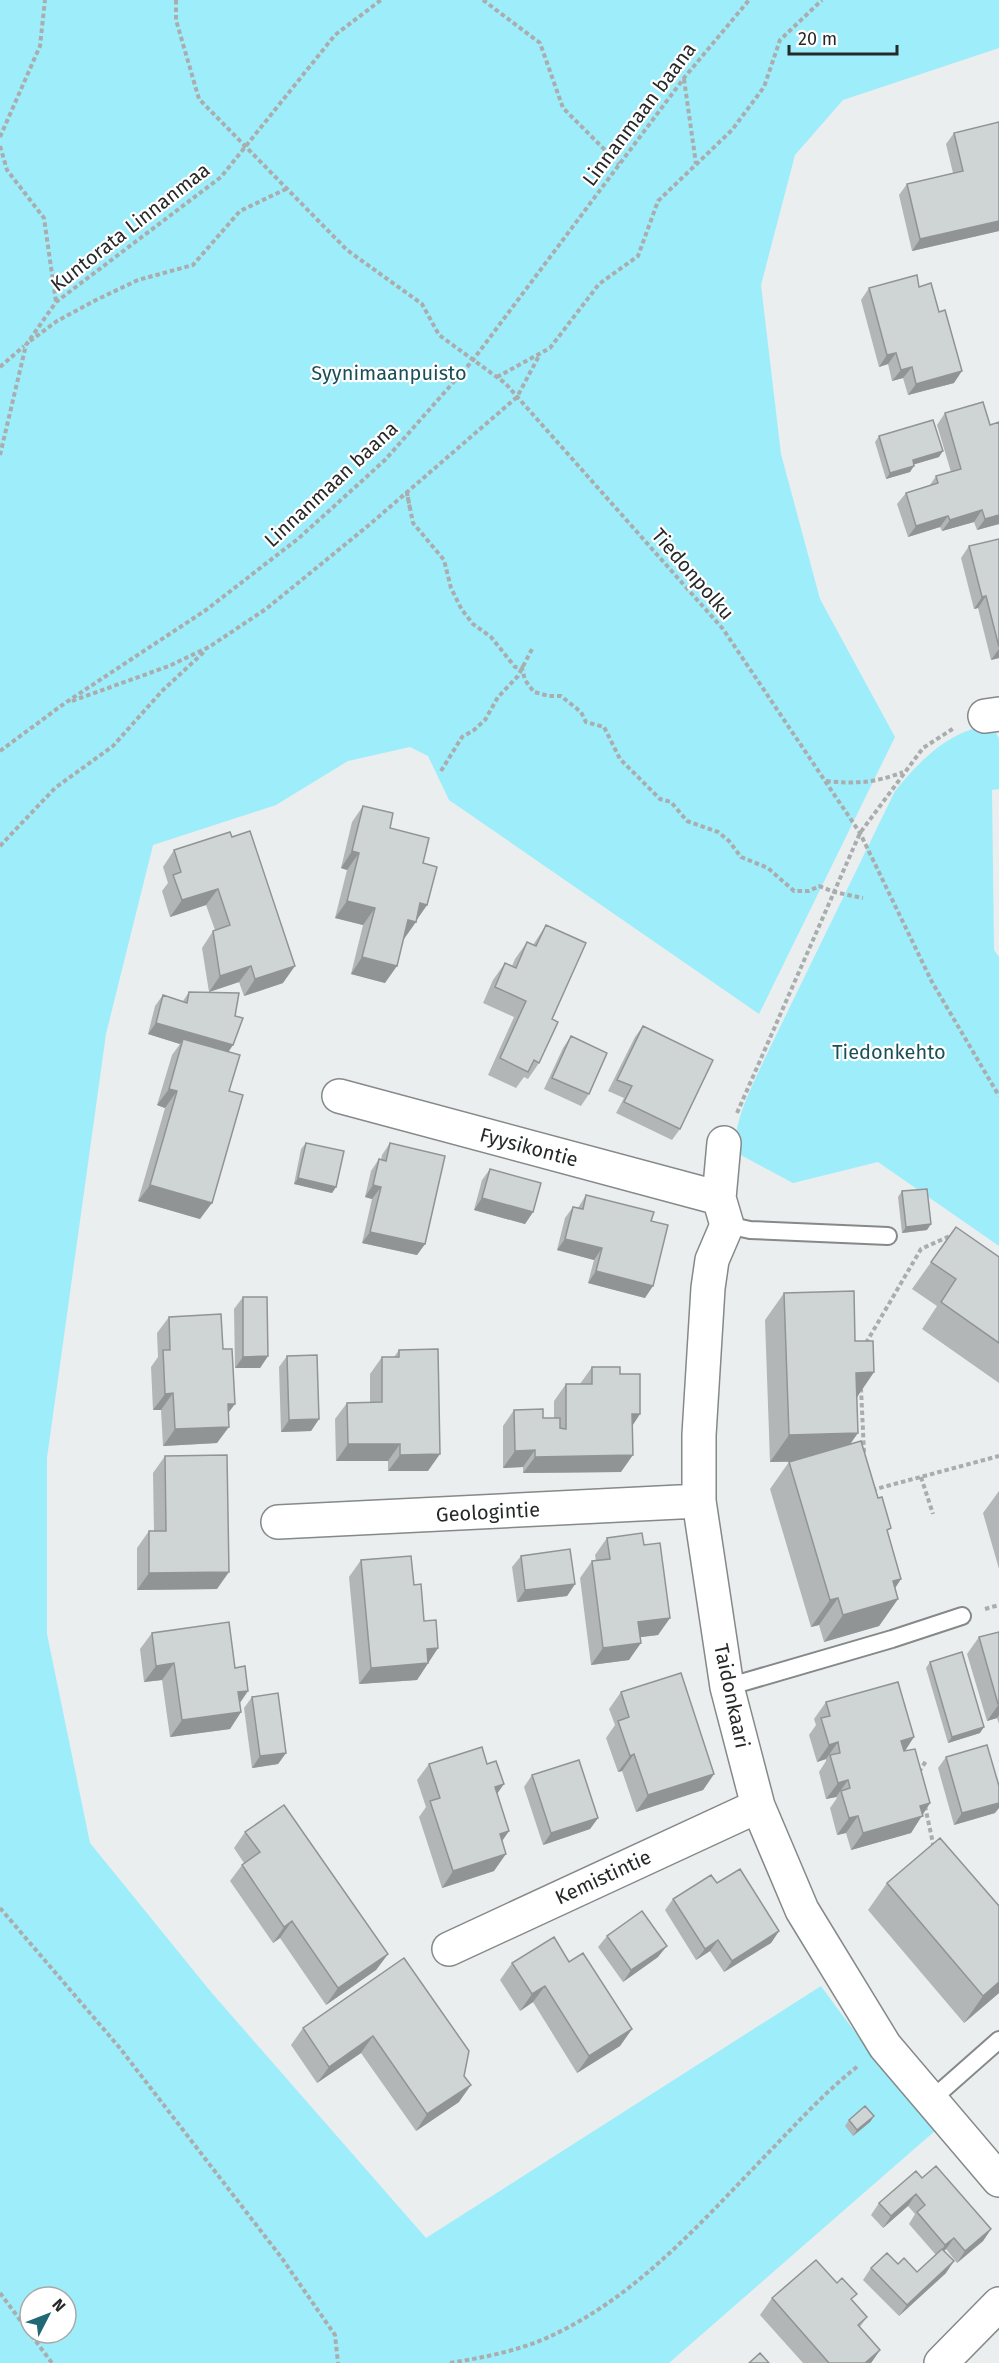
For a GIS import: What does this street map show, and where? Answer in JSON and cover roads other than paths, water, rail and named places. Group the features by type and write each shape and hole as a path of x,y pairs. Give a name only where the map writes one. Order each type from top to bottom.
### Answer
{"street":[{"name":"Fyysikontie","path":"339,1096 723,1211"},
{"name":"Taidonkaari","path":"724,1143 723,1211 712,1260 708,1293 699,1435 699,1501 727,1687 758,1806 802,1910 885,2046 999,2180"},
{"name":"Geologintie","path":"278,1522 699,1501"},
{"name":"Kemistintie","path":"449,1949 758,1806"},
{"path":"941,2363 999,2304"}],"lane":[{"path":"723,1211 750,1230 888,1236"},
{"path":"727,1687 962,1616"},
{"path":"931,2100 999,2040"}],"park label":[{"name":"Syynimaanpuisto","path":"389,373"},
{"name":"Tiedonkehto","path":"889,1052"}]}
